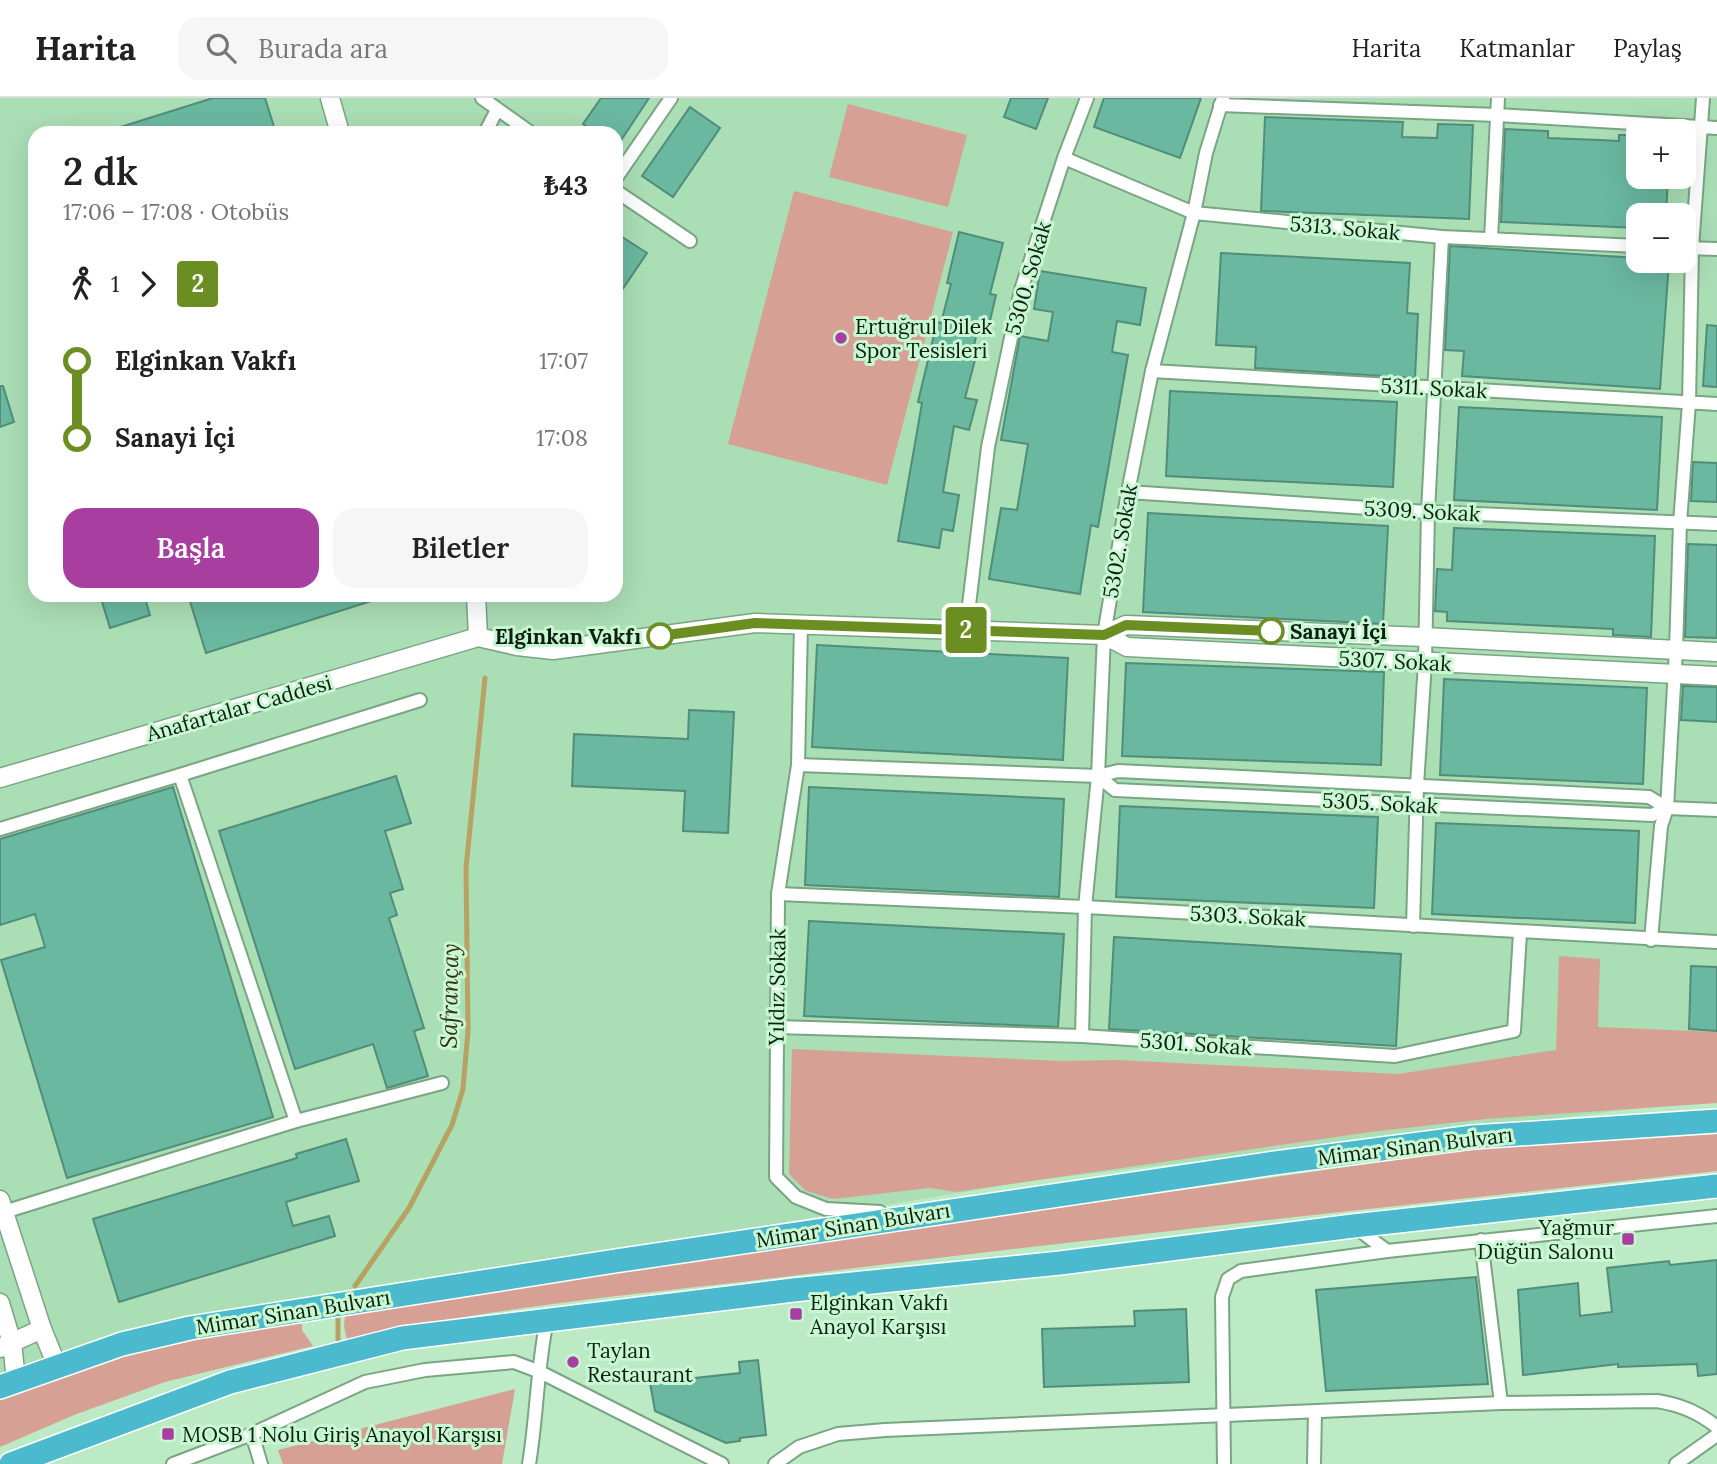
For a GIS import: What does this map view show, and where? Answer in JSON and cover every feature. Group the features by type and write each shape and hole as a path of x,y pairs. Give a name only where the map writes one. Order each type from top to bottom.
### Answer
{"highway":[{"name":"Mimar Sinan Bulvarı","path":"8,1384 122,1343 301,1309 1281,1162 1473,1137 1717,1121"},
{"name":"Mimar Sinan Bulvarı","path":"26,1461 218,1386 402,1338 793,1290 1060,1263 1353,1226 1717,1186"}],"street":[{"path":"330,98 338,126"},
{"path":"482,98 521,126"},
{"path":"623,168 671,98"},
{"name":"5300. Sokak","path":"966,630 988,447 1021,290 1064,158 1087,98"},
{"path":"1491,239 1498,98"},
{"path":"1693,203 1703,98"},
{"path":"1222,101 1717,128"},
{"name":"5302. Sokak","path":"1082,1036 1085,906 1098,776 1104,635 1152,371 1194,213 1206,153 1222,101"},
{"path":"489,126 497,110"},
{"name":"5313. Sokak","path":"1064,158 1194,213 1442,237 1626,245"},
{"path":"623,196 690,241"},
{"path":"1413,926 1416,785 1425,663 1428,512 1442,237"},
{"path":"1696,248 1717,249"},
{"path":"1651,940 1661,826 1667,808 1675,674 1680,523 1689,403 1688,273"},
{"name":"5311. Sokak","path":"1152,371 1717,404"},
{"name":"5309. Sokak","path":"1128,492 1428,512 1717,524"},
{"path":"476,602 478,637 517,646 553,650 755,623 1104,635"},
{"name":"Yıldız Sokak","path":"801,624 798,765 778,894 776,1177 796,1197 825,1209 940,1212"},
{"name":"5307. Sokak","path":"1104,635 1126,625 1717,652"},
{"name":"5307. Sokak","path":"1104,635 1127,647 1717,676"},
{"name":"Anafartalar Caddesi","path":"0,778 478,637"},
{"path":"0,830 420,700"},
{"name":"5305. Sokak","path":"798,765 1098,776 1118,771 1416,785 1649,797 1667,808"},
{"path":"180,775 296,1121"},
{"name":"5305. Sokak","path":"1098,776 1115,790 1652,815 1667,808 1717,810"},
{"name":"5303. Sokak","path":"778,894 1085,906 1520,933 1717,942"},
{"name":"5301. Sokak","path":"776,1027 1082,1036 1395,1056 1514,1031 1520,933"},
{"path":"57,1366 42,1329 2,1206 296,1121 442,1083"},
{"path":"1224,1464 1222,1297 1228,1279 1241,1271 1481,1240 1717,1216"},
{"path":"1353,1226 1387,1251"},
{"path":"1481,1240 1501,1403"},
{"path":"0,1303 8,1384"},
{"path":"529,1464 540,1372 540,1350 547,1320"},
{"path":"6,1345 42,1329"},
{"path":"173,1464 252,1434 365,1382 425,1370 513,1362 540,1372 722,1464"},
{"path":"775,1464 799,1447 838,1434 957,1426 1501,1403 1657,1401 1679,1405 1700,1414 1717,1427"},
{"path":"1314,1464 1315,1412"},
{"path":"252,1434 261,1464"},
{"path":"1676,1464 1717,1435"}],"shaded area":[{"path":"0,98 1717,98 1717,1099 1028,1181 149,1330 0,1380"},
{"path":"848,104 967,135 948,207 829,177"},
{"name":"Ertuğrul Dilek Spor Tesisleri","path":"794,191 953,232 887,485 728,444"},
{"path":"1559,956 1600,959 1598,1027 1717,1032 1717,1103 1486,1119 1370,1132 956,1192 930,1188 833,1199 806,1191 789,1174 792,1049 1062,1061 1117,1060 1398,1074 1556,1050"},
{"path":"1717,1134 1717,1171 1148,1233 576,1301 460,1318 347,1340 344,1326 345,1316 533,1285 1474,1149"},
{"path":"302,1319 302,1330 313,1346 165,1382 74,1415 0,1447 0,1399 48,1379 159,1344"},
{"path":"515,1389 502,1464 283,1464 278,1450"}],"building":[{"path":"213,98 265,98 274,126 124,126"},
{"path":"601,98 649,98 623,137 623,126 583,124"},
{"path":"1011,98 1048,98 1036,129 1004,117"},
{"path":"1104,98 1201,98 1180,158 1094,127"},
{"path":"690,107 720,128 673,197 642,176"},
{"path":"1265,117 1403,122 1402,137 1437,138 1438,124 1473,125 1469,219 1261,211"},
{"path":"1505,129 1548,131 1548,138 1619,141 1619,135 1626,135 1626,189 1667,189 1667,203 1626,203 1626,227 1501,222"},
{"path":"959,232 1003,243 990,294 996,295 989,325 979,323 971,359 975,360 965,398 977,400 969,430 954,426 943,492 959,495 953,531 942,529 939,548 898,541 922,403 918,402 937,322 941,323 951,284 947,283"},
{"path":"623,238 647,253 623,289"},
{"path":"1450,246 1626,257 1626,273 1668,273 1660,389 1462,376 1464,351 1445,350"},
{"path":"1221,253 1410,263 1407,313 1418,314 1415,378 1255,368 1256,347 1216,345"},
{"path":"1040,271 1146,288 1140,325 1117,321 1112,352 1128,355 1098,527 1091,525 1080,594 989,579 1001,508 1017,510 1028,444 1001,440 1020,336 1048,341 1053,312 1034,309"},
{"path":"1707,325 1717,326 1717,387 1703,386"},
{"path":"0,386 3,386 14,422 0,427"},
{"path":"1170,391 1397,402 1393,487 1166,476"},
{"path":"1459,407 1662,417 1657,510 1454,500"},
{"path":"1693,462 1717,463 1717,502 1691,501"},
{"path":"1148,513 1388,526 1383,624 1143,612"},
{"path":"1454,528 1655,536 1651,637 1613,635 1613,629 1447,621 1447,612 1435,611 1437,569 1452,570"},
{"path":"1688,544 1717,545 1717,638 1685,637"},
{"path":"102,602 146,602 150,615 110,628"},
{"path":"190,602 368,602 206,653"},
{"path":"817,645 1068,658 1063,760 812,747"},
{"path":"1126,663 1384,672 1381,765 1122,756"},
{"path":"1444,679 1647,688 1643,784 1440,775"},
{"path":"1683,686 1717,687 1717,722 1681,720"},
{"path":"689,710 734,712 728,833 683,831 685,791 572,786 574,734 688,739"},
{"path":"396,776 411,823 385,831 403,889 390,893 397,915 389,918 424,1028 414,1031 428,1076 387,1088 373,1044 295,1069 219,831"},
{"path":"173,787 273,1117 67,1178 1,960 45,947 35,914 0,925 0,839"},
{"path":"809,787 1064,799 1059,897 805,885"},
{"path":"1120,806 1378,817 1374,908 1116,897"},
{"path":"1436,823 1639,831 1635,923 1432,914"},
{"path":"809,921 1064,934 1058,1027 804,1016"},
{"path":"1114,937 1401,954 1396,1046 1109,1029"},
{"path":"1691,966 1717,967 1717,1031 1689,1029"},
{"path":"346,1139 359,1181 286,1202 293,1226 329,1216 335,1236 119,1302 93,1219 297,1158 296,1154"},
{"path":"1717,1260 1717,1374 1698,1376 1697,1364 1618,1367 1618,1364 1523,1375 1518,1290 1578,1283 1580,1316 1612,1312 1607,1268 1669,1261 1670,1265"},
{"path":"1476,1277 1488,1384 1326,1391 1316,1290"},
{"path":"1186,1309 1189,1382 1044,1387 1042,1329 1135,1326 1134,1311"},
{"path":"758,1360 766,1435 740,1438 740,1441 726,1443 655,1411 650,1383 740,1373 739,1362"}],"waterway":[{"name":"Safrançay","path":"355,1286 409,1208 452,1125 463,1089 468,1031 466,868 485,678"},
{"name":"Safrançay","path":"338,1315 338,1339"}],"bus line":[{"name":"2","path":"660,636 755,623 1104,635 1126,625 1271,631"}],"place":[{"name":"Ertuğrul Dilek Spor Tesisleri","path":"841,338"},
{"name":"Sanayi İçi","path":"1271,631"},
{"name":"Elginkan Vakfı","path":"660,636"},
{"name":"Yağmur Düğün Salonu","path":"1628,1239"},
{"name":"Elginkan Vakfı Anayol Karşısı","path":"796,1314"},
{"name":"Taylan Restaurant","path":"573,1362"},
{"name":"MOSB 1 Nolu Giriş Anayol Karşısı","path":"168,1434"}]}
